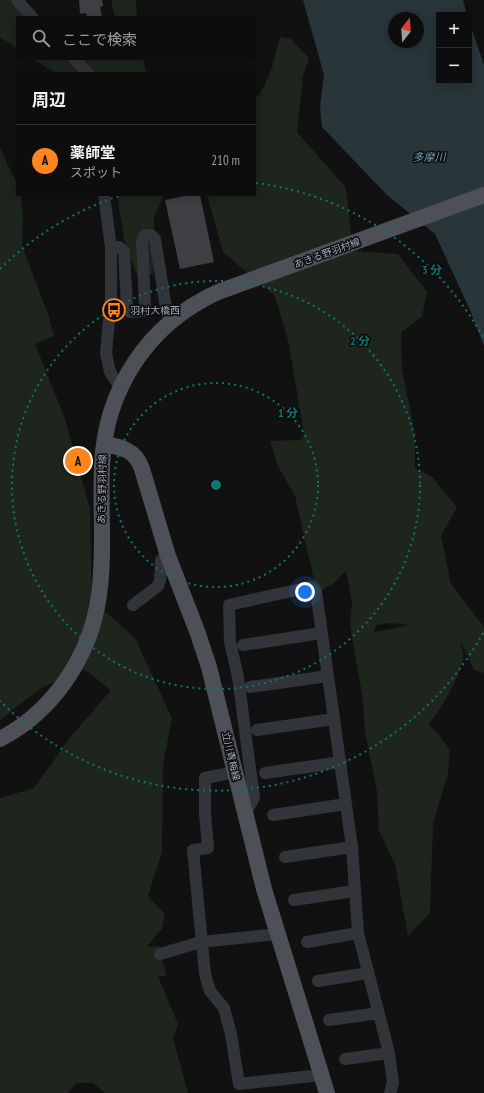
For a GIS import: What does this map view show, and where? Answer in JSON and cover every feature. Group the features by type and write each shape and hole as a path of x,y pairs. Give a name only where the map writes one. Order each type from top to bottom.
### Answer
{"main road":[{"name":"あきる野羽村線","path":"0,739 26,722 53,697 75,666 90,632 97,609 100,588 102,467 104,444 110,414 123,380 140,354 160,330 182,312 206,298 484,195"},
{"name":"立川青梅線","path":"104,444 119,446 126,449 134,455 140,463 168,556 207,661 235,772 244,815 277,934 327,1093"}],"street":[{"path":"17,0 31,16"},
{"path":"75,60 87,72"},
{"path":"104,196 111,248 111,299 106,353 110,372 123,380"},
{"path":"111,248 119,247 124,251 127,307 130,312 143,312 145,306 142,241 145,235 151,235 155,239 167,314"},
{"path":"133,605 158,586 160,580 161,560 168,556"},
{"path":"244,815 254,798 238,677 230,642 230,606 310,587 316,591 341,762 352,848 358,934 389,1053 394,1083 390,1093"},
{"path":"243,645 322,633"},
{"path":"250,688 328,676"},
{"path":"257,730 334,719"},
{"path":"265,773 341,762"},
{"path":"235,772 205,778 205,813 208,848 193,850 204,974 210,991 224,1008 231,1034 239,1084 253,1087 321,1075"},
{"path":"273,815 346,804"},
{"path":"285,857 352,848"},
{"path":"294,900 354,891"},
{"path":"160,954 201,942 277,934"},
{"path":"307,942 358,934"},
{"path":"318,981 368,974"},
{"path":"329,1020 379,1013"},
{"path":"345,1059 389,1053"}],"shaded area":[{"path":"0,0 10,0 39,16 16,16 16,47 0,37"},
{"path":"111,0 136,0 137,16 115,16"},
{"path":"280,37 291,39 309,58 303,76 297,132 346,188 353,251 398,254 427,292 422,316 401,333 402,369 415,433 415,468 432,477 457,507 441,536 451,584 484,627 484,673 474,670 460,640 463,656 459,673 444,703 428,724 440,736 450,751 448,773 433,824 430,913 408,936 395,864 379,831 377,792 365,731 363,700 350,624 352,603 346,570 334,583 317,593 295,496 278,466 270,441 300,440 304,434 289,344 275,296 223,252 207,196 256,196 256,96 260,95 272,68","holes":["390,623 410,625 374,632 376,625"]},
{"path":"35,60 143,60 146,72 54,72"},
{"path":"0,148 16,182 16,196 21,196 23,218 22,246 48,314 54,336 35,344 65,419 90,509 92,600 135,638 172,718 163,765 162,852 148,896 165,914 162,929 148,945 149,947 159,946 166,976 158,976 178,1024 173,1038 188,1093 105,1093 93,1083 76,1083 68,1093 0,1093 0,798 34,788 69,739 111,690 84,669 41,688 0,720"},
{"path":"117,196 164,196 154,216 153,274 136,273 124,239"}],"water":[{"name":"多摩川","path":"303,0 463,0 466,12 436,12 436,84 472,84 472,30 484,65 484,346 470,310 435,234 387,195 322,127 320,106 324,75"}],"building":[{"path":"79,0 102,0 103,6 100,7 102,16 87,16 86,13 80,14"},
{"path":"185,196 200,196 214,262 180,269 165,200"}],"place":[{"name":"羽村大橋西","path":"114,310"},
{"name":"薬師堂","path":"78,461"}]}
